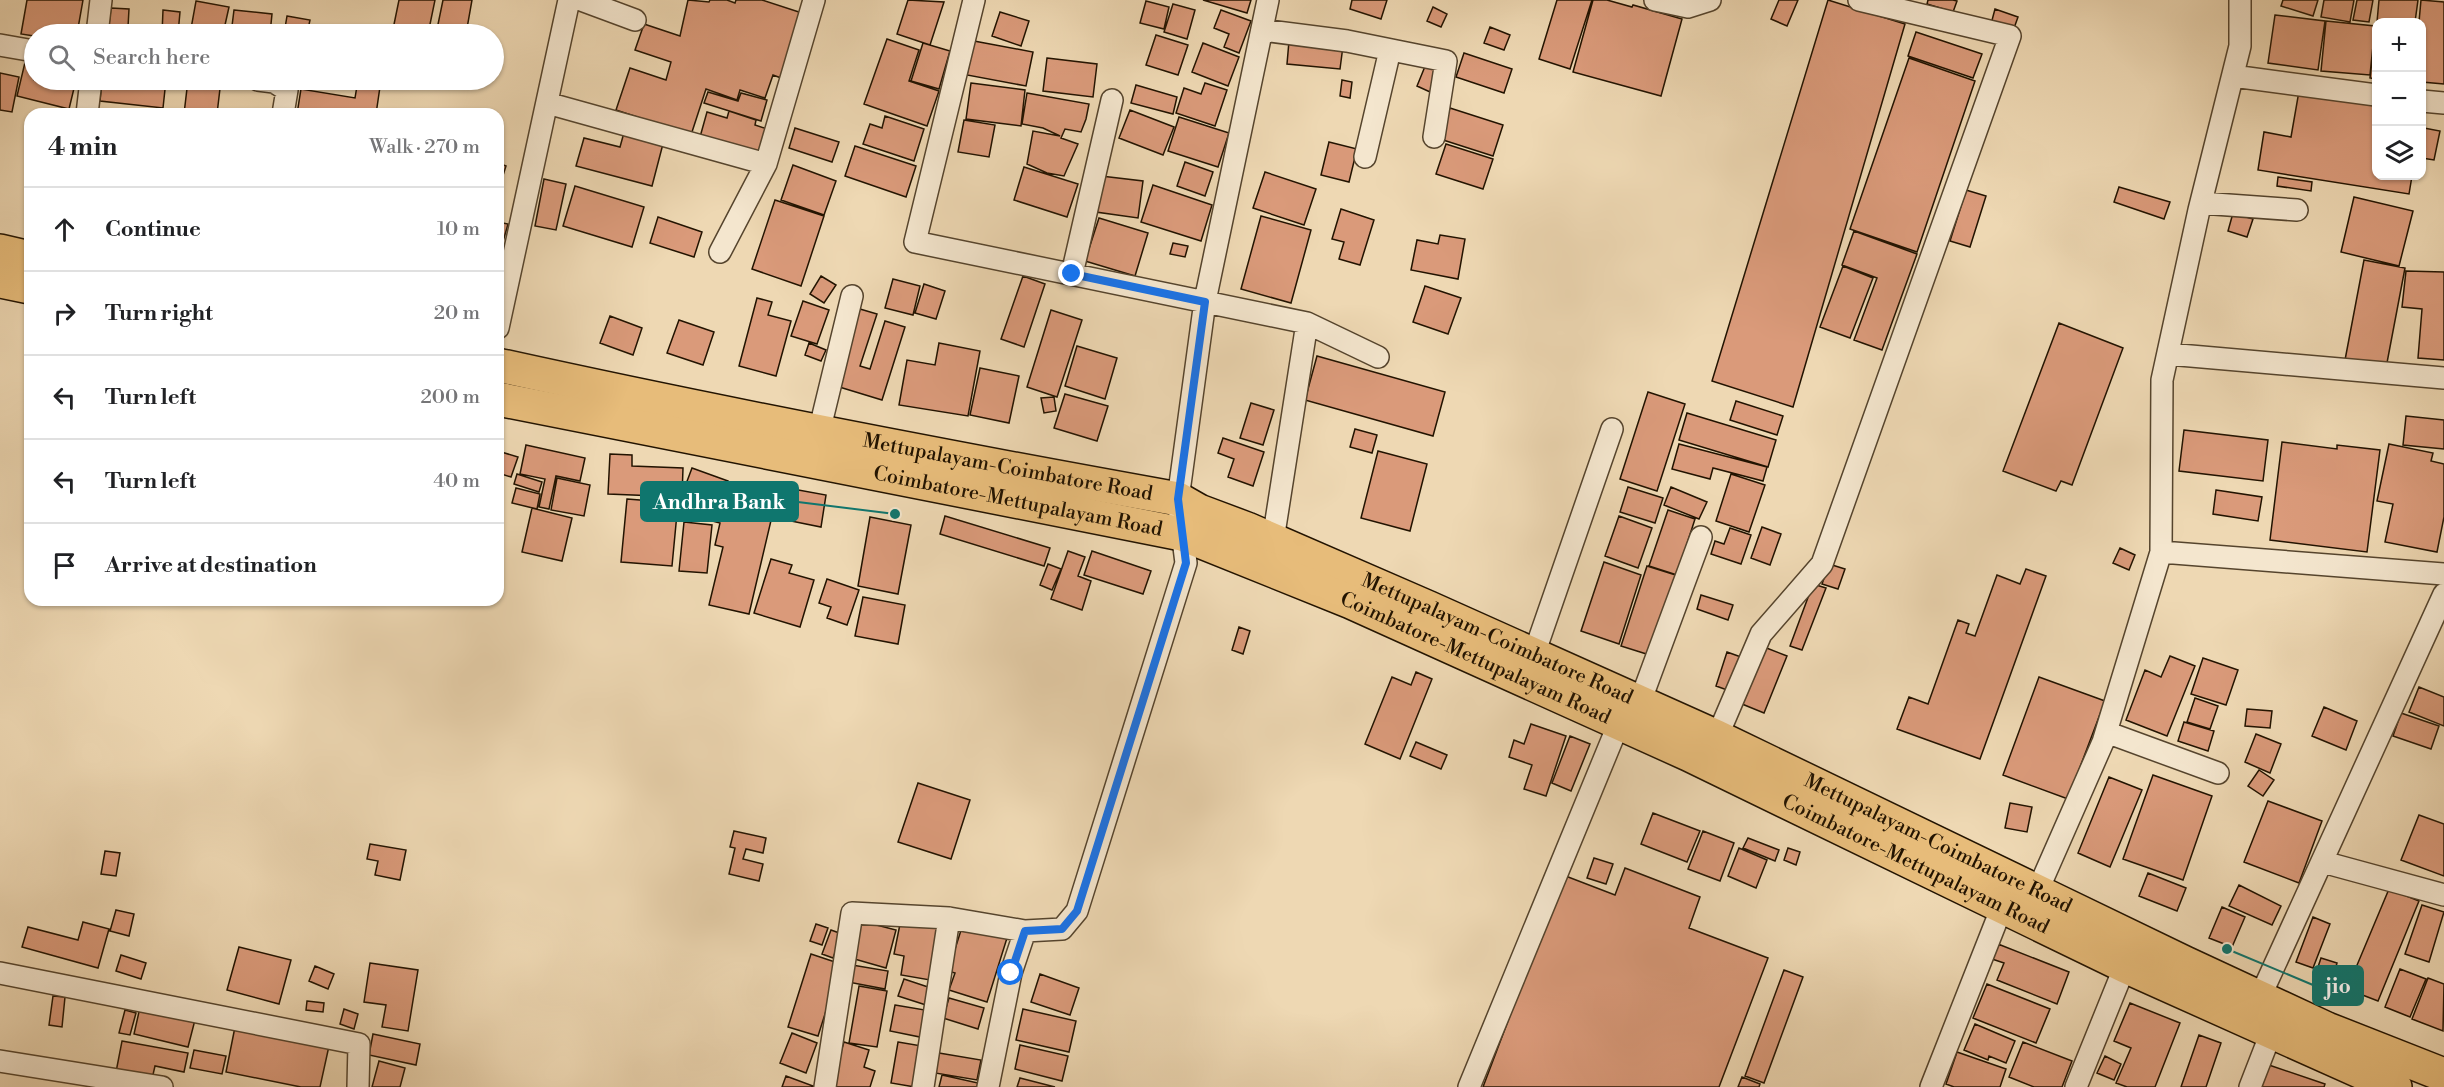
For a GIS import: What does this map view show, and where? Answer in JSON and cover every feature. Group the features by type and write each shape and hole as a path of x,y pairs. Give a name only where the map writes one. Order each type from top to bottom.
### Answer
{"highway":[{"path":"0,251 24,257"},
{"path":"0,281 24,286"},
{"name":"Mettupalayam-Coimbatore Road","path":"504,366 819,432 1178,499 1199,511 1273,540 1534,654 1630,713 1718,737 2037,892 2267,1016 2322,1041 2444,1075"},
{"name":"Coimbatore-Mettupalayam Road","path":"504,400 1182,534 1630,713 1688,754 2125,966 2267,1016"},
{"path":"2322,1041 2395,1087"}],"street":[{"path":"98,24 101,0"},
{"path":"504,300 569,0"},
{"path":"581,0 635,20"},
{"path":"720,252 766,164 814,0"},
{"path":"974,0 915,242 1307,323 1378,357"},
{"path":"825,1087 852,913 949,918 1025,931 1062,929 1077,911 1186,563 1178,499 1205,302 1268,0"},
{"path":"1655,0 1688,7 1710,0"},
{"path":"1718,737 1761,634 1822,564 2010,36 1859,0"},
{"path":"2037,892 2106,732 2161,552 2162,380 2201,203 2240,46 2240,0"},
{"path":"1262,30 1347,41 1446,61 1434,137"},
{"path":"0,45 24,49"},
{"path":"1365,157 1390,50"},
{"path":"2233,76 2372,94"},
{"path":"88,108 91,90"},
{"path":"284,108 287,90"},
{"path":"1072,274 1112,100"},
{"path":"2426,101 2444,104"},
{"path":"547,103 766,164"},
{"path":"2201,203 2297,210"},
{"path":"819,432 852,296"},
{"path":"1273,540 1307,323"},
{"path":"2168,354 2444,378"},
{"path":"1534,654 1612,429"},
{"path":"1469,1087 1630,713 1701,537"},
{"path":"2161,552 2444,574"},
{"path":"2250,1087 2267,1016 2323,862 2444,594"},
{"path":"2106,732 2218,773"},
{"path":"2323,862 2444,896"},
{"path":"1931,1087 2002,907"},
{"path":"923,1087 949,918"},
{"path":"988,1087 1011,973 1025,931"},
{"path":"2076,1087 2125,966"},
{"path":"0,973 359,1044 358,1087"},
{"path":"0,1061 162,1087"}],"building":[{"path":"27,0 83,0 79,24 24,24 24,34 21,34"},
{"path":"399,0 435,0 430,24 394,24"},
{"path":"443,0 472,0 468,24 438,24"},
{"path":"688,0 709,2 710,0 727,0 735,3 736,0 762,0 802,13 781,78 773,75 765,98 740,90 737,100 706,89 691,135 616,110 630,68 666,80 671,62 635,50 644,24 680,36"},
{"path":"908,0 944,2 930,45 897,34"},
{"path":"1203,0 1251,0 1247,13"},
{"path":"1352,0 1387,0 1381,19 1350,9"},
{"path":"1557,0 1592,0 1570,69 1539,59"},
{"path":"1593,0 1607,0 1632,7 1633,5 1682,19 1661,96 1573,72"},
{"path":"1779,0 1798,0 1787,26 1771,19"},
{"path":"1828,0 1905,24 1793,407 1712,381"},
{"path":"1928,0 1957,1 1953,12 1927,4"},
{"path":"2283,0 2318,0 2313,16 2281,6"},
{"path":"2324,0 2354,0 2350,22 2321,17"},
{"path":"2357,0 2373,0 2369,22 2353,20"},
{"path":"2379,0 2418,0 2416,18 2377,18"},
{"path":"2421,0 2444,2 2444,84 2426,82 2426,18 2419,18"},
{"path":"196,1 229,7 225,24 192,24"},
{"path":"1146,1 1169,7 1164,29 1140,23"},
{"path":"1173,4 1195,10 1187,39 1164,32"},
{"path":"1433,7 1447,14 1441,27 1427,21"},
{"path":"111,8 129,9 128,24 109,24"},
{"path":"1995,9 2018,17 2013,31 1991,24"},
{"path":"163,10 180,12 179,24 162,24"},
{"path":"234,10 272,14 271,24 232,24"},
{"path":"1221,10 1251,21 1239,53 1224,47 1229,34 1214,28"},
{"path":"1000,12 1029,21 1021,46 992,36"},
{"path":"2275,15 2325,21 2318,70 2268,63"},
{"path":"287,16 310,20 309,24 286,24"},
{"path":"2326,21 2372,26 2370,75 2321,71"},
{"path":"1490,27 1510,35 1504,50 1484,43"},
{"path":"1916,32 1982,54 1973,78 1908,56"},
{"path":"1156,35 1188,45 1178,75 1146,65"},
{"path":"887,39 919,50 909,81 939,91 927,126 864,104"},
{"path":"974,41 1033,52 1026,86 967,75"},
{"path":"1289,41 1343,46 1340,69 1287,64"},
{"path":"923,43 950,51 939,89 911,81"},
{"path":"1203,43 1239,57 1228,86 1192,72"},
{"path":"1464,53 1512,69 1504,93 1456,77"},
{"path":"1047,58 1097,64 1093,97 1043,91"},
{"path":"1909,58 1975,81 1917,252 1850,229"},
{"path":"1426,64 1439,69 1430,92 1417,86"},
{"path":"24,67 24,90 74,90 69,108 17,96"},
{"path":"0,73 19,77 12,112 0,110"},
{"path":"1342,80 1352,82 1350,98 1340,96"},
{"path":"971,83 1025,90 1021,126 966,119"},
{"path":"1205,83 1227,90 1215,126 1176,113 1184,88 1201,94"},
{"path":"1136,85 1177,97 1173,114 1131,103"},
{"path":"101,90 165,90 163,108 100,101"},
{"path":"187,90 220,90 218,108 185,108"},
{"path":"301,90 355,98 356,90 380,90 377,108 298,108"},
{"path":"2299,91 2372,102 2372,180 2411,180 2409,194 2258,170 2264,132 2291,137"},
{"path":"708,92 738,101 741,93 767,100 761,121 704,103"},
{"path":"1027,93 1089,104 1081,132 1065,129 1061,138 1078,144 1064,176 1047,173 1027,164 1033,131 1060,136 1043,128 1022,124"},
{"path":"1450,108 1503,125 1493,156 1440,139"},
{"path":"1130,110 1174,127 1163,155 1119,138"},
{"path":"729,111 756,120 755,125 770,130 762,156 700,137 707,112 727,118"},
{"path":"885,116 924,129 914,161 863,144 870,124 882,128"},
{"path":"1179,117 1229,133 1218,167 1168,151"},
{"path":"964,120 995,125 989,157 958,152"},
{"path":"795,128 839,142 832,162 789,148"},
{"path":"2426,128 2440,131 2434,160 2426,159"},
{"path":"625,129 664,140 652,186 576,166 584,138 620,147"},
{"path":"1329,142 1357,149 1349,182 1321,175"},
{"path":"1446,144 1493,159 1483,189 1436,174"},
{"path":"855,146 916,166 906,197 845,176"},
{"path":"1185,162 1213,172 1205,196 1177,186"},
{"path":"793,165 836,181 824,215 781,200"},
{"path":"1024,167 1078,184 1067,217 1014,200"},
{"path":"1265,172 1316,189 1304,225 1253,208"},
{"path":"1101,176 1143,181 1138,218 1096,212"},
{"path":"2278,177 2312,182 2311,191 2277,186"},
{"path":"544,179 566,184 556,230 535,226"},
{"path":"1153,185 1212,205 1201,241 1141,222"},
{"path":"575,186 644,207 632,247 563,226"},
{"path":"2119,187 2170,202 2164,219 2114,202"},
{"path":"1966,190 1986,196 1970,247 1950,241"},
{"path":"2354,197 2413,211 2399,266 2341,252"},
{"path":"775,200 824,216 801,286 752,269"},
{"path":"1341,209 1374,220 1360,265 1339,259 1344,242 1332,239"},
{"path":"2233,213 2253,219 2247,237 2228,231"},
{"path":"1261,216 1311,230 1291,303 1241,289"},
{"path":"658,217 702,232 694,257 650,243"},
{"path":"1099,218 1148,233 1135,276 1085,261"},
{"path":"504,223 508,224 504,238"},
{"path":"1854,231 1917,254 1882,350 1854,340 1877,278 1842,265"},
{"path":"1440,235 1465,239 1458,279 1411,270 1417,240 1438,244"},
{"path":"1173,243 1188,246 1185,257 1170,254"},
{"path":"2364,260 2405,268 2386,368 2345,360"},
{"path":"1843,266 1873,278 1850,338 1820,327"},
{"path":"2406,271 2444,272 2444,360 2418,358 2422,309 2402,307"},
{"path":"821,276 836,285 824,303 810,294"},
{"path":"1023,276 1045,284 1024,347 1001,339"},
{"path":"893,279 920,286 913,315 885,308"},
{"path":"924,284 945,291 936,319 915,313"},
{"path":"1425,286 1461,298 1448,334 1413,322"},
{"path":"757,298 772,302 768,315 791,321 776,376 739,366"},
{"path":"803,301 829,310 817,344 791,336"},
{"path":"860,309 877,314 860,366 870,369 885,321 905,327 882,400 836,386"},
{"path":"1051,310 1082,320 1057,397 1027,387"},
{"path":"610,316 642,328 633,355 600,343"},
{"path":"679,320 714,332 703,365 667,353"},
{"path":"2059,323 2123,348 2072,485 2061,481 2056,491 2003,471"},
{"path":"809,343 826,350 821,361 805,355"},
{"path":"939,343 980,351 968,416 899,405 907,360 935,365"},
{"path":"1077,346 1117,358 1105,399 1065,386"},
{"path":"1317,356 1445,392 1433,436 1305,400"},
{"path":"980,368 1019,376 1009,423 970,415"},
{"path":"1648,392 1685,404 1657,491 1620,479"},
{"path":"1065,394 1108,406 1097,441 1054,428"},
{"path":"1054,397 1056,411 1044,413 1041,398"},
{"path":"1736,401 1783,416 1777,435 1730,420"},
{"path":"1251,403 1274,410 1263,445 1240,438"},
{"path":"1687,413 1776,440 1768,467 1679,440"},
{"path":"2406,416 2444,420 2444,449 2403,445"},
{"path":"1355,429 1377,435 1372,453 1350,447"},
{"path":"2184,430 2268,440 2263,481 2179,471"},
{"path":"1223,438 1264,452 1253,486 1228,477 1234,459 1218,453"},
{"path":"2282,442 2337,449 2337,445 2380,450 2367,552 2270,540"},
{"path":"1679,444 1767,467 1763,481 1713,468 1710,479 1672,469"},
{"path":"2389,444 2433,453 2431,461 2444,464 2444,517 2437,552 2385,542 2393,504 2377,501"},
{"path":"526,445 585,458 580,481 556,476 549,509 539,507 545,479 520,474"},
{"path":"1378,451 1427,464 1410,531 1361,518"},
{"path":"504,453 518,457 511,477 504,475"},
{"path":"610,454 632,455 632,466 683,468 682,497 608,494"},
{"path":"692,468 728,481 720,505 683,492"},
{"path":"517,474 542,482 539,492 514,484"},
{"path":"1731,474 1765,485 1749,532 1716,521"},
{"path":"557,478 590,485 584,516 551,510"},
{"path":"732,485 777,495 749,614 709,605 723,547 715,545 720,523 689,515 693,498 727,507"},
{"path":"782,487 826,495 821,527 776,518"},
{"path":"1628,487 1663,498 1655,523 1620,512"},
{"path":"1671,487 1707,502 1699,519 1664,505"},
{"path":"516,488 540,494 537,509 512,503"},
{"path":"2216,490 2262,497 2258,521 2213,514"},
{"path":"627,499 678,503 672,566 621,562"},
{"path":"532,508 572,518 562,561 522,552"},
{"path":"1668,510 1695,519 1677,575 1649,566"},
{"path":"945,516 1050,548 1044,566 940,534"},
{"path":"1619,516 1652,528 1638,568 1605,556"},
{"path":"870,517 911,525 898,594 858,586"},
{"path":"684,522 712,525 707,573 679,571"},
{"path":"1762,527 1781,534 1770,565 1751,558"},
{"path":"1730,528 1751,535 1741,564 1711,554 1715,541 1724,544"},
{"path":"2120,548 2135,555 2129,570 2113,563"},
{"path":"1068,551 1085,557 1078,576 1091,581 1082,610 1051,599"},
{"path":"1092,551 1151,571 1143,594 1084,575"},
{"path":"771,559 792,565 789,573 814,580 800,627 754,613"},
{"path":"1604,562 1641,575 1619,644 1581,631"},
{"path":"1048,564 1061,569 1052,590 1040,585"},
{"path":"1829,564 1845,569 1838,589 1822,584"},
{"path":"1647,566 1682,577 1656,657 1621,646"},
{"path":"2026,569 2046,576 1980,759 1897,729 1909,697 1928,704 1958,620 1969,624 1966,633 1975,636 1997,575 2020,584"},
{"path":"827,579 859,590 847,625 827,618 831,607 819,603"},
{"path":"1813,584 1826,588 1802,650 1790,646"},
{"path":"1701,595 1733,605 1728,620 1697,609"},
{"path":"863,597 905,605 898,644 855,636"},
{"path":"1239,627 1250,631 1243,654 1232,650"},
{"path":"1764,647 1787,656 1764,713 1742,704"},
{"path":"1727,652 1741,657 1730,691 1716,686"},
{"path":"2170,656 2195,666 2167,736 2126,720 2145,670 2161,677"},
{"path":"2203,658 2238,670 2226,705 2191,694"},
{"path":"1416,672 1432,679 1400,759 1365,744 1392,677 1411,685"},
{"path":"2039,677 2105,701 2068,799 2003,775"},
{"path":"2419,687 2444,697 2444,726 2409,712"},
{"path":"2195,698 2218,706 2210,729 2187,722"},
{"path":"2324,707 2357,721 2346,750 2312,736"},
{"path":"2247,709 2272,711 2270,728 2245,726"},
{"path":"2401,713 2439,726 2431,749 2393,736"},
{"path":"2184,722 2214,731 2208,751 2178,741"},
{"path":"1531,724 1566,736 1546,796 1524,789 1532,765 1509,757 1514,740 1524,744"},
{"path":"2256,734 2281,744 2270,773 2245,762"},
{"path":"1570,736 1590,744 1571,791 1552,783"},
{"path":"1416,742 1447,755 1441,769 1410,756"},
{"path":"2259,770 2274,780 2263,796 2248,786"},
{"path":"2153,775 2212,796 2183,880 2123,859"},
{"path":"2109,777 2142,790 2110,867 2078,853"},
{"path":"918,783 970,800 951,859 898,842"},
{"path":"2268,801 2322,821 2299,883 2244,862"},
{"path":"2010,803 2032,807 2027,832 2005,828"},
{"path":"1653,813 1700,831 1687,862 1641,844"},
{"path":"2419,815 2444,824 2444,876 2401,860"},
{"path":"734,831 766,838 763,853 746,849 743,859 763,864 759,881 729,874 735,848 730,847"},
{"path":"1703,831 1734,843 1720,881 1688,869"},
{"path":"1748,838 1779,850 1775,861 1743,848"},
{"path":"370,844 406,850 400,880 375,875 378,861 367,859"},
{"path":"1739,848 1767,860 1756,888 1728,876"},
{"path":"1788,848 1800,852 1796,865 1784,860"},
{"path":"105,851 120,853 116,876 101,874"},
{"path":"1594,858 1613,864 1606,884 1587,878"},
{"path":"1625,868 1700,897 1689,928 1768,958 1719,1087 1483,1087 1563,875 1615,895"},
{"path":"2148,873 2186,888 2177,911 2139,896"},
{"path":"2239,885 2281,906 2272,925 2229,906"},
{"path":"2389,889 2419,901 2378,1001 2347,989"},
{"path":"2422,905 2444,912 2429,962 2405,954"},
{"path":"2222,907 2245,917 2232,947 2209,938"},
{"path":"116,910 134,914 129,936 110,931"},
{"path":"2313,917 2330,924 2313,968 2296,962"},
{"path":"901,919 940,926 930,980 901,975 904,956 894,954"},
{"path":"861,921 896,930 886,968 851,958"},
{"path":"83,922 109,929 98,968 22,947 28,927 78,940"},
{"path":"816,924 828,928 822,945 810,941"},
{"path":"963,924 1007,938 987,1002 949,990 955,973 948,971"},
{"path":"831,930 842,934 833,958 822,954"},
{"path":"1998,944 2069,972 2057,1004 1997,980 2004,963 1992,959"},
{"path":"239,947 291,960 279,1004 227,990"},
{"path":"811,954 841,964 818,1036 788,1027"},
{"path":"121,955 146,963 141,979 116,971"},
{"path":"2321,958 2337,963 2333,977 2316,973"},
{"path":"370,963 418,970 408,1031 382,1027 386,1005 364,1002"},
{"path":"852,965 888,971 885,989 848,982"},
{"path":"315,966 334,974 328,989 309,981"},
{"path":"2400,969 2426,979 2410,1017 2385,1007"},
{"path":"1784,970 1803,977 1764,1083 1745,1076"},
{"path":"1040,974 1079,988 1070,1015 1031,1002"},
{"path":"2428,978 2444,984 2443,1031 2412,1019"},
{"path":"904,979 931,988 926,1005 898,996"},
{"path":"1987,984 2050,1009 2036,1043 1973,1018"},
{"path":"859,986 887,991 877,1047 849,1043"},
{"path":"53,996 65,997 62,1027 49,1025"},
{"path":"949,998 984,1008 978,1029 943,1018"},
{"path":"307,1001 324,1003 323,1012 306,1010"},
{"path":"141,1003 196,1016 188,1047 134,1034"},
{"path":"2130,1003 2180,1023 2155,1087 2127,1087 2116,1083 2131,1048 2114,1041"},
{"path":"895,1005 925,1010 920,1037 890,1031"},
{"path":"344,1009 358,1014 354,1029 340,1024"},
{"path":"1023,1009 1076,1021 1069,1052 1016,1040"},
{"path":"125,1010 136,1013 130,1035 119,1033"},
{"path":"1975,1024 2015,1041 2006,1063 1989,1056 1988,1060 1964,1050"},
{"path":"235,1027 329,1046 320,1087 301,1087 226,1072"},
{"path":"792,1033 817,1043 806,1073 780,1063"},
{"path":"373,1034 420,1044 416,1065 369,1055"},
{"path":"2199,1035 2221,1043 2206,1087 2181,1087"},
{"path":"122,1041 188,1053 184,1072 155,1066 152,1079 116,1072"},
{"path":"844,1042 869,1050 864,1067 875,1071 870,1087 830,1087"},
{"path":"898,1042 922,1046 915,1087 891,1083"},
{"path":"2023,1042 2072,1061 2062,1087 2034,1087 2009,1077"},
{"path":"1020,1045 1068,1056 1062,1081 1015,1069"},
{"path":"194,1050 226,1056 222,1074 190,1068"},
{"path":"1957,1052 2006,1069 2000,1087 1954,1087 1946,1084"},
{"path":"939,1053 981,1060 977,1080 935,1073"},
{"path":"2105,1056 2121,1064 2114,1080 2097,1073"},
{"path":"379,1061 405,1068 400,1087 372,1087"},
{"path":"2266,1064 2325,1084 2324,1087 2258,1087"},
{"path":"942,1075 978,1083 977,1087 939,1087"},
{"path":"786,1076 813,1086 813,1087 782,1087"},
{"path":"1742,1077 1760,1084 1759,1087 1738,1087"},
{"path":"1020,1078 1055,1087 1017,1087"}],"place":[{"name":"Andhra Bank","path":"895,514"},
{"name":"jio","path":"2227,949"}],"route":[{"path":"1011,973 1025,931 1062,929 1077,911 1186,563 1178,499 1205,302 1072,274"}]}
